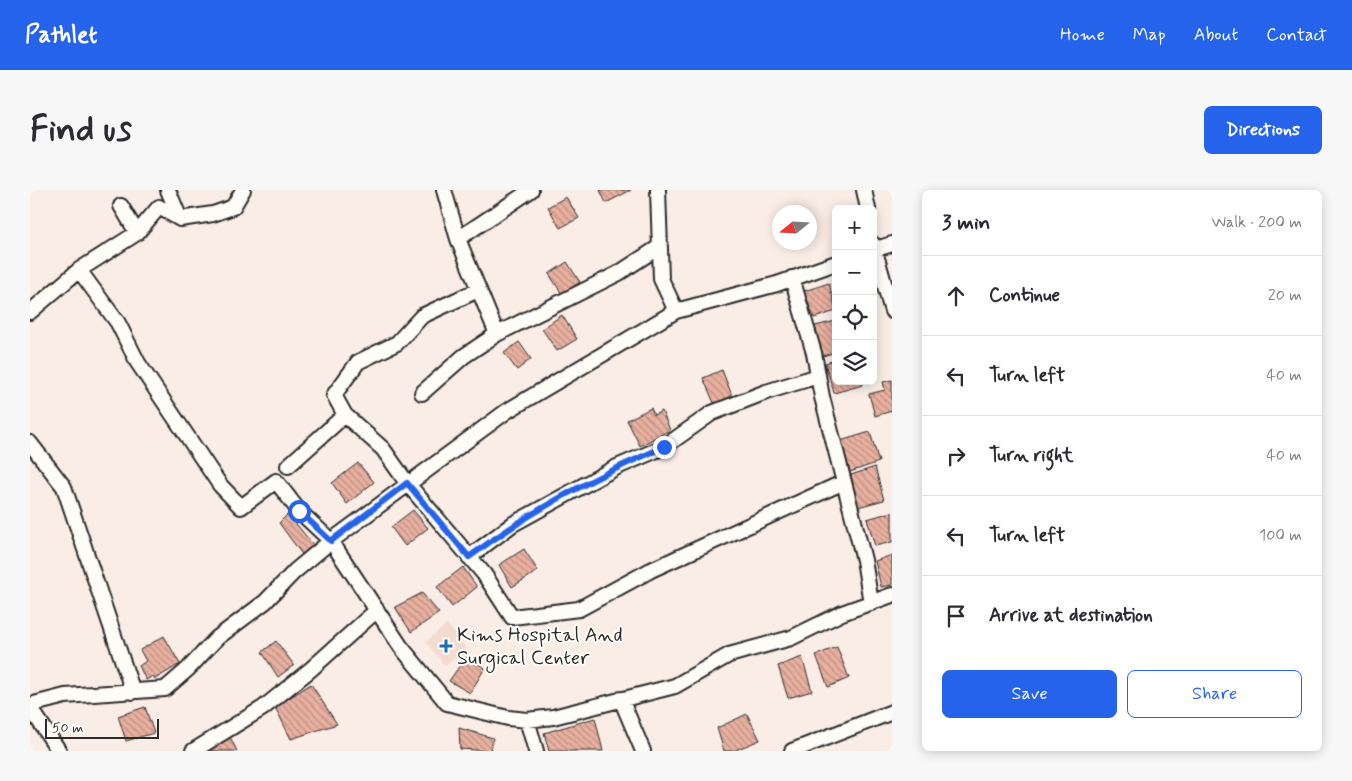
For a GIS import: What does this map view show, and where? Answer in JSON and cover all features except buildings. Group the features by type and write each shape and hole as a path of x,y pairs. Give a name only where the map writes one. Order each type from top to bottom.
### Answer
{"street":[{"path":"168,190 180,219"},
{"path":"30,312 79,270 137,233 159,207 180,219 213,214 233,207 243,190"},
{"path":"444,190 458,239 497,334"},
{"path":"458,239 531,190"},
{"path":"658,190 661,279 676,311"},
{"path":"864,190 867,205"},
{"path":"121,206 137,233"},
{"path":"877,247 892,244"},
{"path":"422,392 464,356 497,334 620,273 659,247"},
{"path":"875,250 892,311"},
{"path":"59,751 30,706 66,696 165,689 188,669 217,638 265,602 331,541 407,483 462,446 506,411 676,311 732,297 832,264"},
{"path":"79,270 118,323 143,370 192,440 220,485 241,507 276,481 299,511 331,541 402,647 447,703 508,718 527,720 554,717 675,686 729,655 791,638 842,613 892,595"},
{"path":"792,278 814,353 818,376 864,560 871,603"},
{"path":"478,290 422,316 397,343 358,362 334,395 344,415 383,449 407,483 484,574 512,617 579,608 652,570 844,482"},
{"path":"469,557 513,524 617,467 664,447 712,414 766,392 818,376"},
{"path":"288,466 344,415"},
{"path":"30,444 64,487 133,692"},
{"path":"193,751 263,708 310,670 377,610"},
{"path":"621,699 643,751"},
{"path":"792,751 892,712"},
{"path":"527,720 536,751"}],"shaded area":[{"name":"Kims Hospital And Surgical Center","path":"447,624 467,649 445,666 426,642"}],"place":[{"name":"Kims Hospital And Surgical Center","path":"446,646"}],"route":[{"path":"299,511 331,541 407,483 469,557 513,524 617,467 664,447"}]}
